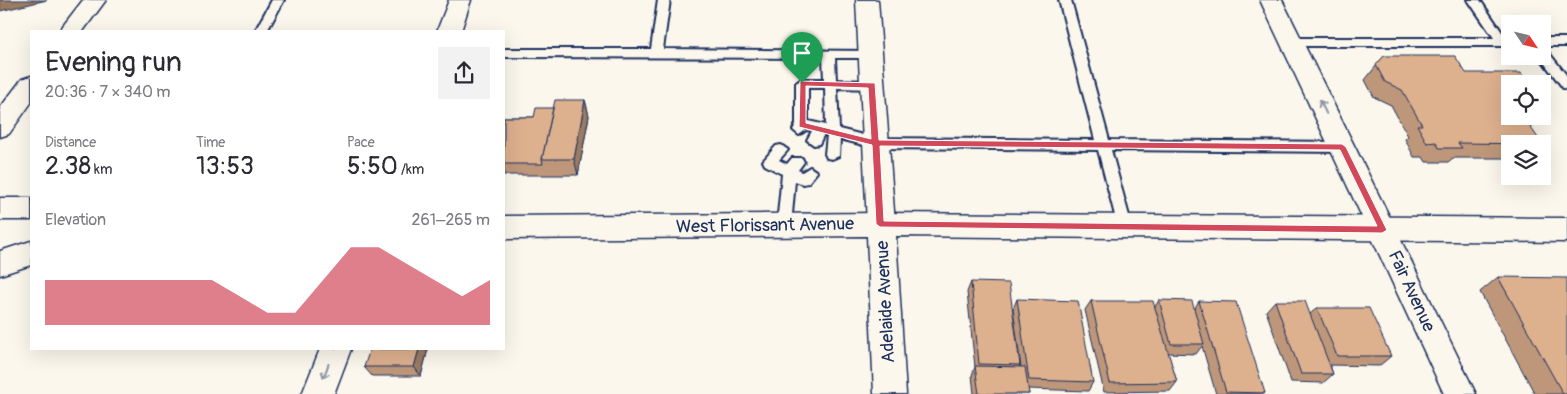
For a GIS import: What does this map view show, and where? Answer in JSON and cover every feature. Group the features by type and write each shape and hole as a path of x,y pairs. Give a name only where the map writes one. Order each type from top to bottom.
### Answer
{"main road":[{"path":"73,30 95,0"},
{"path":"449,30 460,0"},
{"name":"Adelaide Avenue","path":"867,0 890,394"},
{"name":"Fair Avenue","path":"1271,0 1460,394"},
{"path":"0,127 30,86"},
{"path":"0,209 30,209"},
{"name":"West Florissant Avenue","path":"505,228 880,224 1382,230 1567,230"},
{"path":"0,263 30,254"},
{"path":"318,394 335,350"}],"lane":[{"path":"262,30 278,0"},
{"path":"656,54 664,0"},
{"path":"1065,0 1125,227"},
{"path":"1474,0 1501,34"},
{"path":"1292,42 1501,42"},
{"path":"1551,42 1567,42"},
{"path":"505,53 870,54"},
{"path":"830,54 830,84 822,134 834,152 832,154"},
{"path":"1551,64 1567,85"},
{"path":"872,85 802,83 800,127 822,134 876,143 1342,147"},
{"path":"781,150 770,161 793,167 803,179 810,172"},
{"path":"784,225 793,167"}],"building":[{"path":"1384,56 1455,56 1466,73 1521,73 1522,75 1501,75 1501,125 1529,125 1536,135 1501,135 1501,144 1458,143 1462,148 1439,148 1436,142 1427,143 1417,125 1422,125 1402,90 1385,82 1376,65"},
{"path":"555,100 585,100 574,159 542,159"},
{"path":"536,108 553,108 542,159 543,164 505,164 505,117 534,117"},
{"path":"1498,277 1567,278 1567,394 1563,394"},
{"path":"971,282 1009,283 1020,365 979,364"},
{"path":"1017,299 1078,301 1093,382 1029,380"},
{"path":"1159,300 1192,301 1204,344 1171,344"},
{"path":"1091,301 1153,301 1177,382 1110,383"},
{"path":"1199,301 1236,302 1265,393 1226,392"},
{"path":"1275,301 1305,301 1333,374 1301,374"},
{"path":"1317,308 1369,308 1391,356 1337,356"},
{"path":"370,350 419,350 414,367 364,367"},
{"path":"975,366 1025,367 1029,394 979,394"}],"route":[{"path":"802,83 802,124 876,143 880,224 1382,230 1342,147 876,143 872,85 802,83"}]}
